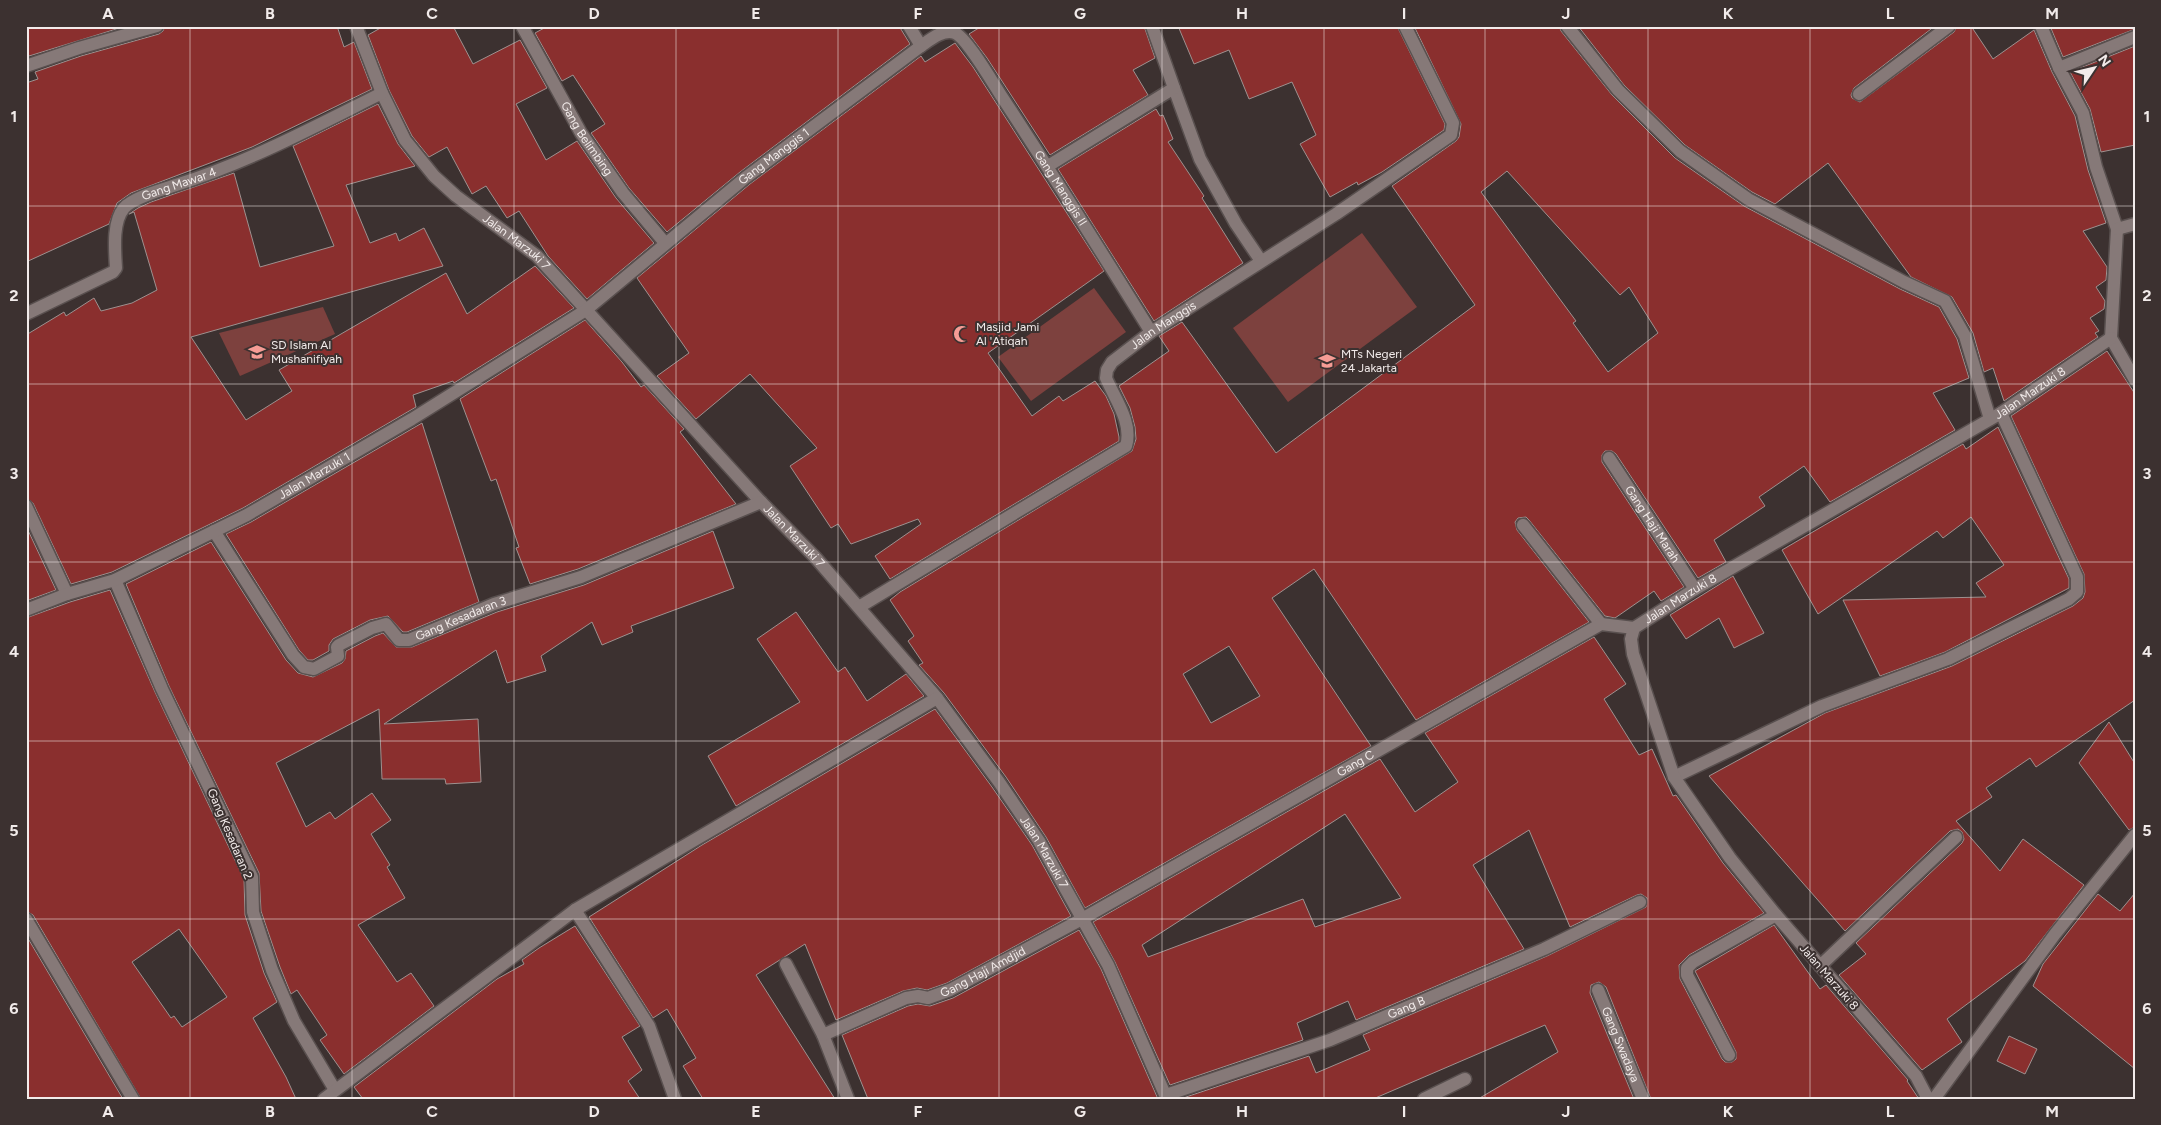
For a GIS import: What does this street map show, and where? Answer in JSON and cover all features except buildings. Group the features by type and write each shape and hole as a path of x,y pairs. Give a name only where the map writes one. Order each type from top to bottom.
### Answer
{"street":[{"path":"26,66 79,48 157,26"},
{"name":"Jalan Marzuki 7","path":"356,26 382,93 406,140 434,176 456,196 537,256 761,502 815,557 937,698 999,782 1039,841 1108,965 1166,1097"},
{"name":"Gang Belimbing","path":"522,26 581,133 623,193 665,243"},
{"path":"909,26 921,46"},
{"path":"1152,26 1200,159 1236,224 1261,261"},
{"name":"Jalan Manggis","path":"859,607 1126,446 1129,436 1128,426 1106,378 1107,370 1112,362 1151,332 1336,214 1451,135 1452,123 1406,26"},
{"path":"1567,26 1618,90 1680,151 1748,199 1904,282 1945,301 1965,336 1990,420"},
{"path":"1859,94 1949,26"},
{"path":"2041,26 2059,68 2083,113 2096,167 2116,229 2111,338 2135,380"},
{"name":"Gang Manggis 1","path":"586,310 745,178 934,37 950,32 961,37 969,47"},
{"path":"2059,68 2135,37"},
{"name":"Gang Manggis II","path":"969,47 1048,166 1151,332"},
{"path":"1048,166 1174,88"},
{"name":"Gang Mawar 4","path":"26,314 113,272 116,268 116,233 119,216 124,208 131,203 154,193 213,174 275,148 382,93"},
{"path":"2116,229 2135,224"},
{"name":"Jalan Marzuki 1","path":"26,610 67,594 115,580 247,515 412,419 586,310"},
{"name":"Jalan Marzuki 8","path":"1928,1099 1916,1076 1776,915 1730,858 1674,777 1633,654 1631,639 1634,628 1695,589 1990,420 2111,338"},
{"path":"1674,777 1822,706 1948,660 2069,599 2077,592 2077,577 2001,413"},
{"name":"Gang Haji Marah","path":"1609,458 1695,589"},
{"name":"Gang Kesadaran 3","path":"214,531 293,655 304,667 314,669 338,656 337,647 339,645 372,628 386,624 399,640 409,640 494,604 581,576 761,502"},
{"path":"26,506 67,594"},
{"path":"1523,525 1601,624 1634,628"},
{"name":"Gang Kesadaran 2","path":"115,580 162,689 252,877 253,912 272,970 294,1021 335,1090"},
{"name":"Gang C","path":"1082,919 1601,624"},
{"path":"324,1099 575,910 937,698"},
{"path":"1934,1099 2055,934 2135,835"},
{"path":"1820,966 1956,837"},
{"name":"Gang B","path":"1166,1097 1330,1040 1544,949 1640,902"},
{"path":"575,910 648,1026 675,1099"},
{"path":"1729,1055 1687,975 1687,968 1693,962 1776,915"},
{"path":"26,919 133,1099"},
{"name":"Gang Haji Amdjid","path":"823,1035 906,998 918,996 928,998 950,990 1082,919"},
{"path":"786,964 823,1035 848,1099"},
{"name":"Gang Swadaya","path":"1598,990 1643,1099"},
{"path":"1424,1099 1465,1079"}],"shaded area":[{"path":"1362,233 1417,307 1288,402 1233,328"},
{"path":"1094,288 1126,332 1031,401 998,357"},
{"path":"323,307 335,334 240,376 219,333"}],"place":[{"name":"Masjid Jami Al 'Atiqah","path":"962,334"},
{"name":"SD Islam Al Mushanifiyah","path":"257,352"},
{"name":"MTs Negeri 24 Jakarta","path":"1327,361"}]}
